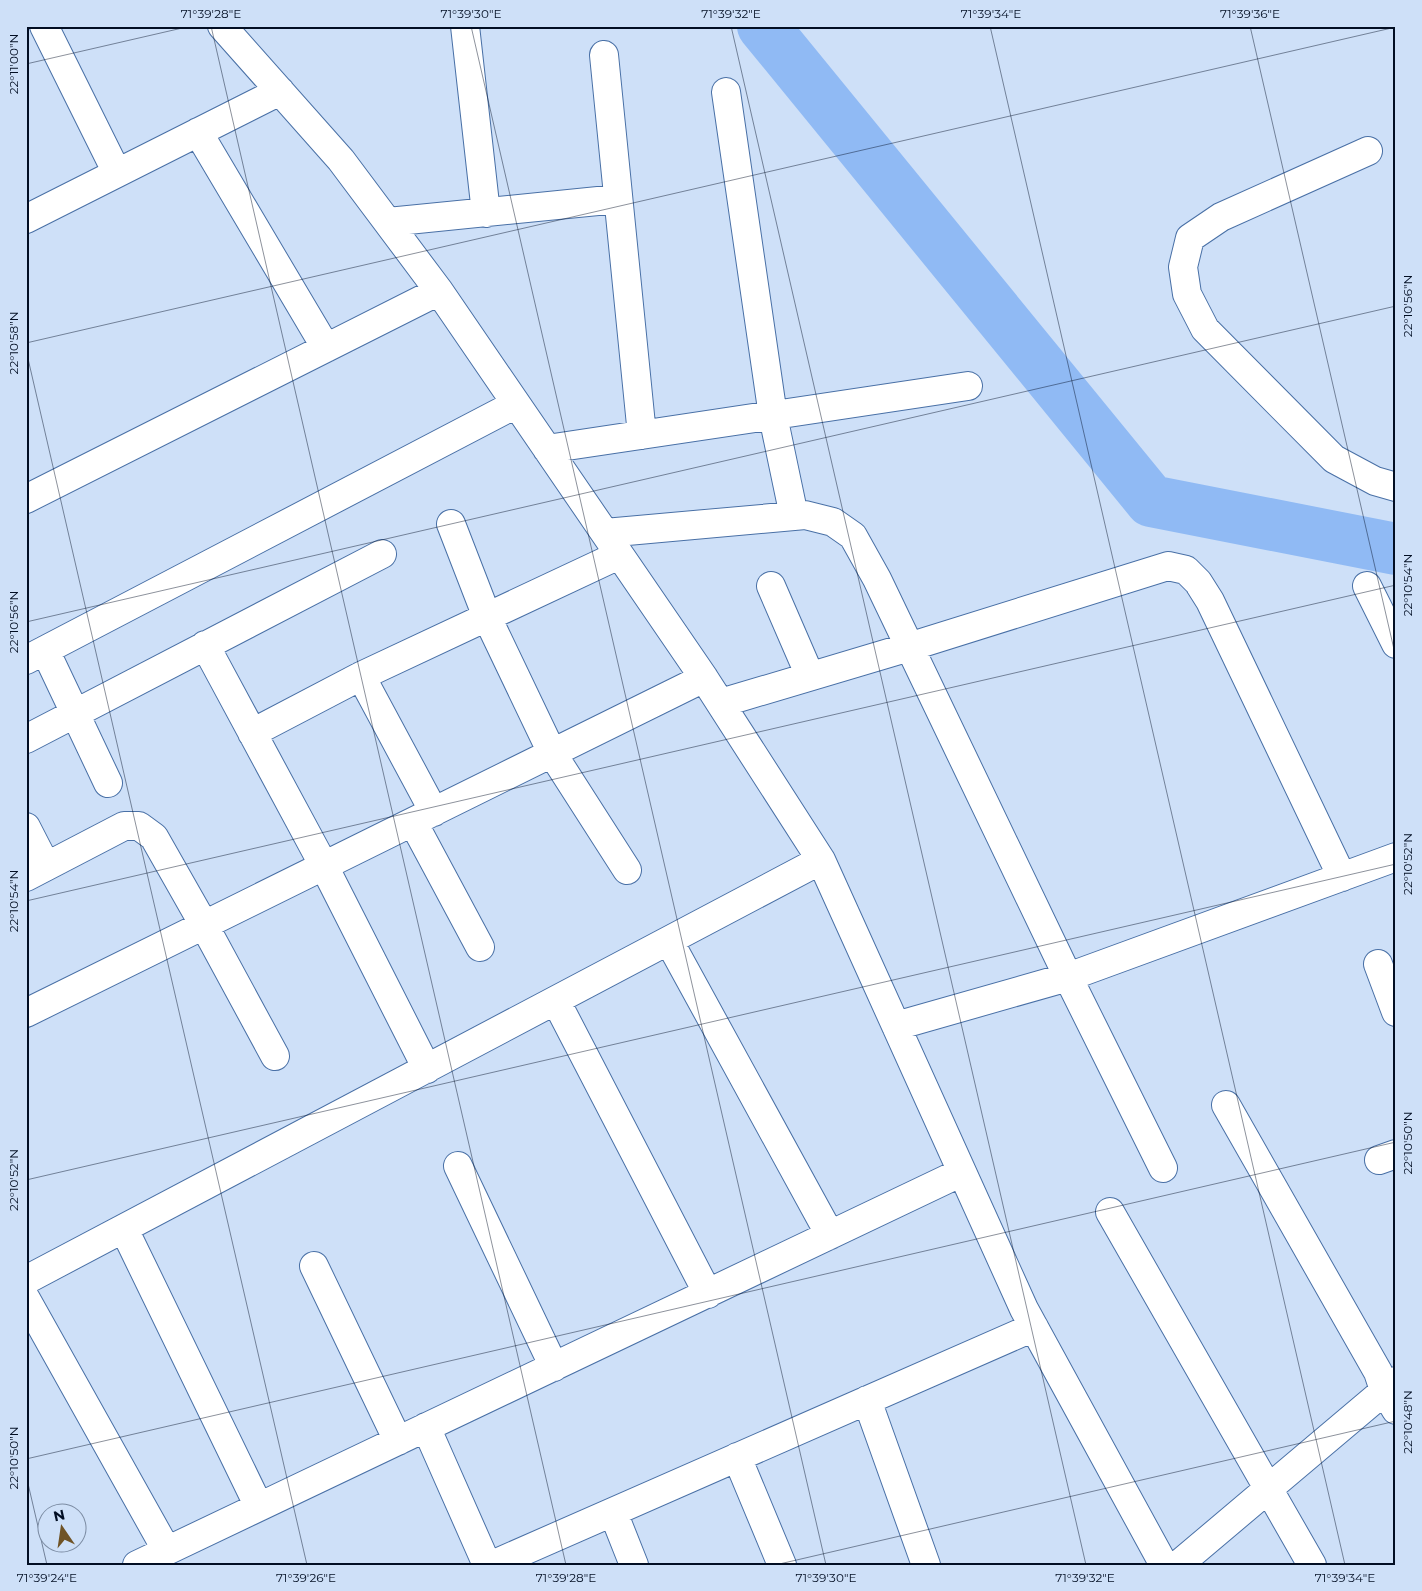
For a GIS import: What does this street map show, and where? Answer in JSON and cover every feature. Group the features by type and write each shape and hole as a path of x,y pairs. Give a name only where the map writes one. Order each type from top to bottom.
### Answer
{"street":[{"path":"44,26 118,173"},
{"path":"222,26 341,160 439,291 721,703 821,860 1034,1327 1164,1565"},
{"path":"465,26 486,213"},
{"path":"604,55 642,435"},
{"path":"26,219 280,91"},
{"path":"726,92 773,416 794,516"},
{"path":"198,132 326,348"},
{"path":"1368,151 1221,217 1190,238 1184,267 1187,294 1205,329 1334,459 1374,481 1396,487"},
{"path":"388,222 618,200"},
{"path":"26,500 439,291"},
{"path":"547,449 968,386"},
{"path":"108,783 75,713 36,655 516,404"},
{"path":"252,733 361,676 487,617 612,544 794,516 806,515 833,522 853,536 877,579 1068,976 1163,1168"},
{"path":"452,524 487,617 552,753 627,870"},
{"path":"26,739 382,554"},
{"path":"721,703 909,647 1168,566 1186,570 1198,582 1210,601 1342,877"},
{"path":"771,586 810,676"},
{"path":"1368,586 1396,644"},
{"path":"204,645 324,866 427,1069"},
{"path":"361,676 480,946"},
{"path":"26,1013 704,678"},
{"path":"26,827 36,872 124,826 139,826 154,837 275,1056"},
{"path":"896,1026 1068,976 1396,857"},
{"path":"26,1280 124,1230 821,860"},
{"path":"669,941 830,1235"},
{"path":"1378,964 1396,1012"},
{"path":"556,1001 708,1294"},
{"path":"1178,1565 1268,1488 1392,1394 1226,1105"},
{"path":"458,1166 554,1367"},
{"path":"137,1565 962,1172"},
{"path":"1110,1212 1312,1565"},
{"path":"124,1230 259,1507"},
{"path":"314,1266 398,1441"},
{"path":"26,1299 167,1550"},
{"path":"492,1565 1034,1327"},
{"path":"867,1400 926,1565"},
{"path":"426,1428 487,1565"},
{"path":"737,1458 782,1565"},
{"path":"613,1512 634,1565"}],"waterway":[{"path":"763,26 1151,501 1396,549"}]}
